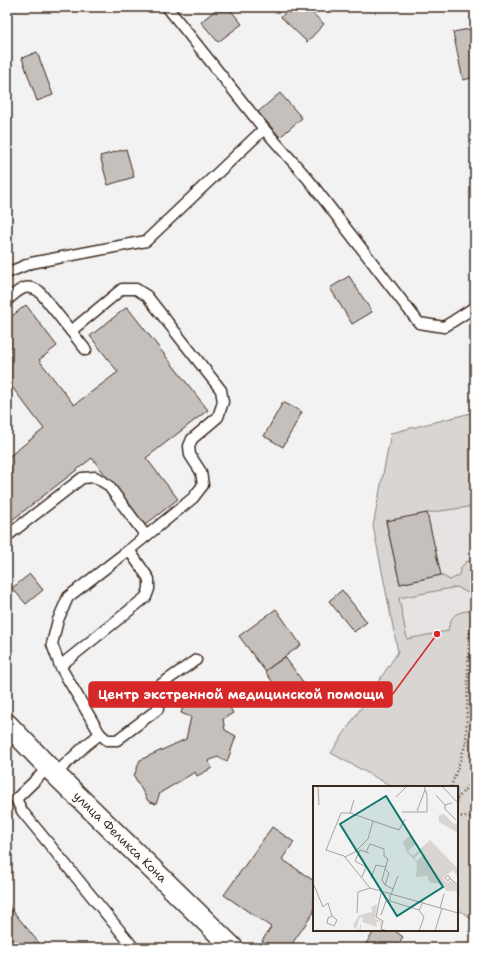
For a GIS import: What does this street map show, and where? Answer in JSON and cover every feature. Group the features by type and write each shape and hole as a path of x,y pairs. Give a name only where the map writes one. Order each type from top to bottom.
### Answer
{"street":[{"name":"улица Феликса Кона","path":"7,724 234,948"}],"lane":[{"path":"167,7 264,129 308,179 419,324 444,327 475,307"},
{"path":"7,273 31,263 146,241 264,129"},
{"path":"7,300 22,288 31,287 39,291 86,350"},
{"path":"71,331 122,290 136,289 147,296 221,390 223,402 218,417 192,439 189,446 190,455 201,472 203,485 194,498 68,597 58,620 52,644 60,666 100,734 107,740 117,740 158,709 160,685 196,660"},
{"path":"7,536 82,478 95,477 108,485 146,536"},
{"path":"60,666 146,597 149,589 149,580 129,550"},
{"path":"100,734 52,770 11,797 134,948"}],"path":[{"path":"451,786 466,743 469,636 471,622 475,618"},
{"path":"458,798 475,778"},
{"path":"458,816 475,818"}],"shaded area":[{"path":"475,412 475,506 427,513 386,522 400,584 441,575 450,580 458,576 462,566 467,561 475,562 475,583 474,587 468,593 457,587 399,598 407,639 448,631 451,620 456,614 464,611 475,610 475,932 471,918 458,910 458,786 391,786 331,753 398,652 373,526 391,433"},
{"path":"475,413 475,921 458,786 433,786 377,525"}],"building":[{"path":"219,7 228,7 242,24 218,42 201,22"},
{"path":"291,7 306,7 324,24 307,42 281,17"},
{"path":"475,28 475,77 463,80 453,32"},
{"path":"37,52 53,95 37,101 22,58"},
{"path":"280,93 302,118 280,137 258,112"},
{"path":"126,149 134,177 108,185 100,156"},
{"path":"349,276 372,312 352,324 330,288"},
{"path":"26,305 57,346 39,360 74,405 118,372 90,336 127,307 208,410 146,458 178,499 145,525 92,458 7,524 7,458 44,429 9,383 7,385 7,320"},
{"path":"283,402 302,412 283,447 264,436"},
{"path":"427,513 441,575 400,584 386,521"},
{"path":"30,574 43,590 26,604 12,588"},
{"path":"342,590 367,622 354,632 329,601"},
{"path":"276,609 301,645 265,671 239,636"},
{"path":"285,657 303,682 283,697 265,671"},
{"path":"215,682 233,713 223,719 225,730 236,736 227,762 218,757 208,761 212,768 197,776 195,772 160,793 156,804 148,801 134,776 140,760 186,739 191,717 181,713 188,691"},
{"path":"272,827 294,842 282,859 313,880 313,913 289,948 272,948 262,941 271,927 224,895"},
{"path":"8,905 43,948 7,948"},
{"path":"374,931 395,931 403,937 395,948 363,948"}],"place":[{"name":"Центр экстренной медицинской помощи","path":"437,634"}]}
